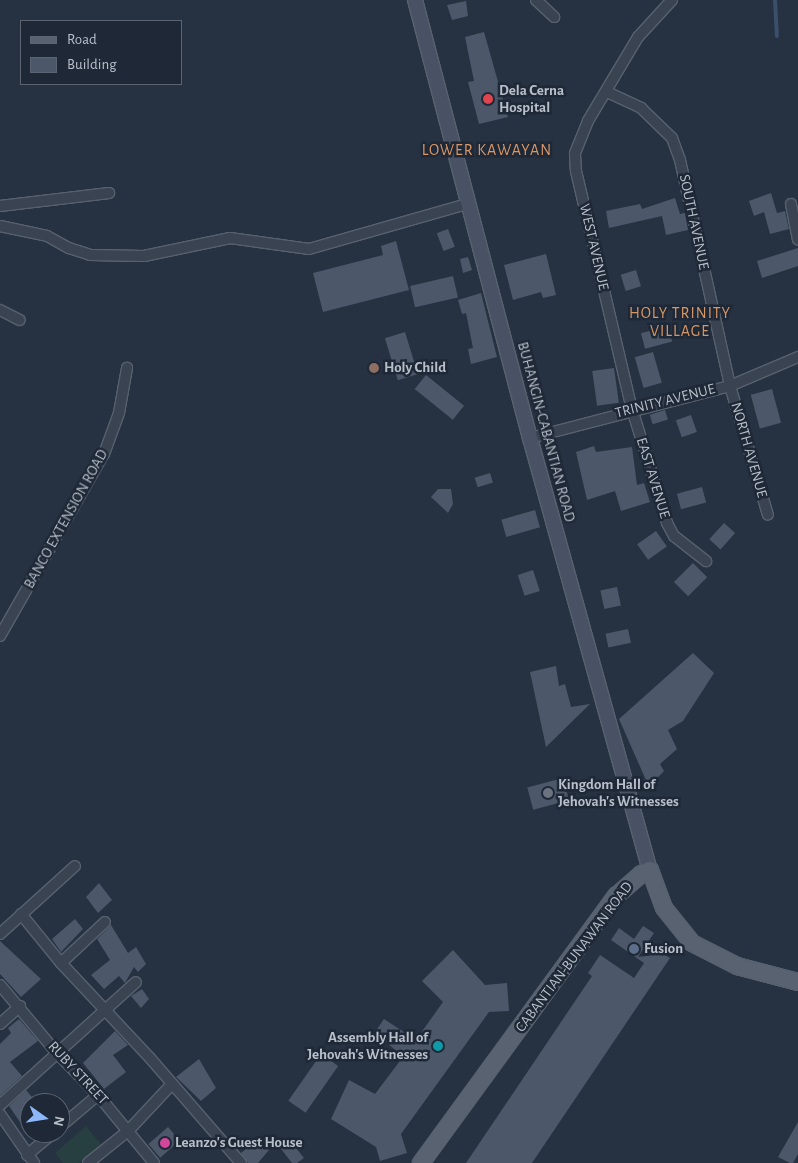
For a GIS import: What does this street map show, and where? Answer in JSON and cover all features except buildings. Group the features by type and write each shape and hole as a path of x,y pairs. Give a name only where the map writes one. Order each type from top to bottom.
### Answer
{"main road":[{"name":"BUHANGIN-CABANTIAN ROAD","path":"415,0 470,203 530,438 650,870"},
{"name":"CABANTIAN-BUNAWAN ROAD","path":"420,1163 624,886 650,870 664,908 692,943 737,966 798,982"}],"street":[{"path":"536,0 554,16"},
{"name":"WEST AVENUE","path":"632,409 576,171 580,138 638,37 672,0"},
{"name":"SOUTH AVENUE","path":"607,92 641,108 672,138 680,160 730,386"},
{"path":"0,206 109,193"},
{"path":"0,226 47,236 69,248 90,255 144,256 230,238 309,248 470,203"},
{"path":"791,204 798,239"},
{"path":"0,310 20,320"},
{"name":"TRINITY AVENUE","path":"530,438 632,409 730,386 798,357"},
{"name":"BANCO EXTENSION ROAD","path":"0,636 104,454 121,407 127,368"},
{"name":"NORTH AVENUE","path":"730,386 768,515"},
{"name":"EAST AVENUE","path":"632,409 667,523 674,536 706,561"},
{"path":"0,934 75,866"},
{"path":"22,914 61,963 107,1010 241,1163"},
{"path":"61,963 105,922"},
{"path":"0,1105 56,1052 107,1010 136,982"},
{"name":"RUBY STREET","path":"0,985 20,1006 56,1052 98,1094 154,1163"},
{"path":"0,1024 20,1006"},
{"path":"88,1163 128,1130 172,1084"},
{"path":"70,1118 98,1094"},
{"path":"0,1114 30,1159 44,1143"}],"green space":[{"path":"86,1126 101,1144 79,1163 63,1163 55,1153 66,1143 70,1143 70,1140"}],"waterway":[{"path":"775,0 777,36"}],"place":[{"name":"Dela Cerna Hospital","path":"488,99"},
{"name":"Holy Child","path":"374,368"},
{"name":"Kingdom Hall of Jehovah's Witnesses","path":"548,793"},
{"name":"Fusion","path":"634,949"},
{"name":"Assembly Hall of Jehovah's Witnesses","path":"438,1046"},
{"name":"Leanzo's Guest House","path":"165,1143"}],"district":[{"name":"LOWER KAWAYAN","path":"487,150"},
{"name":"HOLY TRINITY VILLAGE","path":"680,322"}]}
